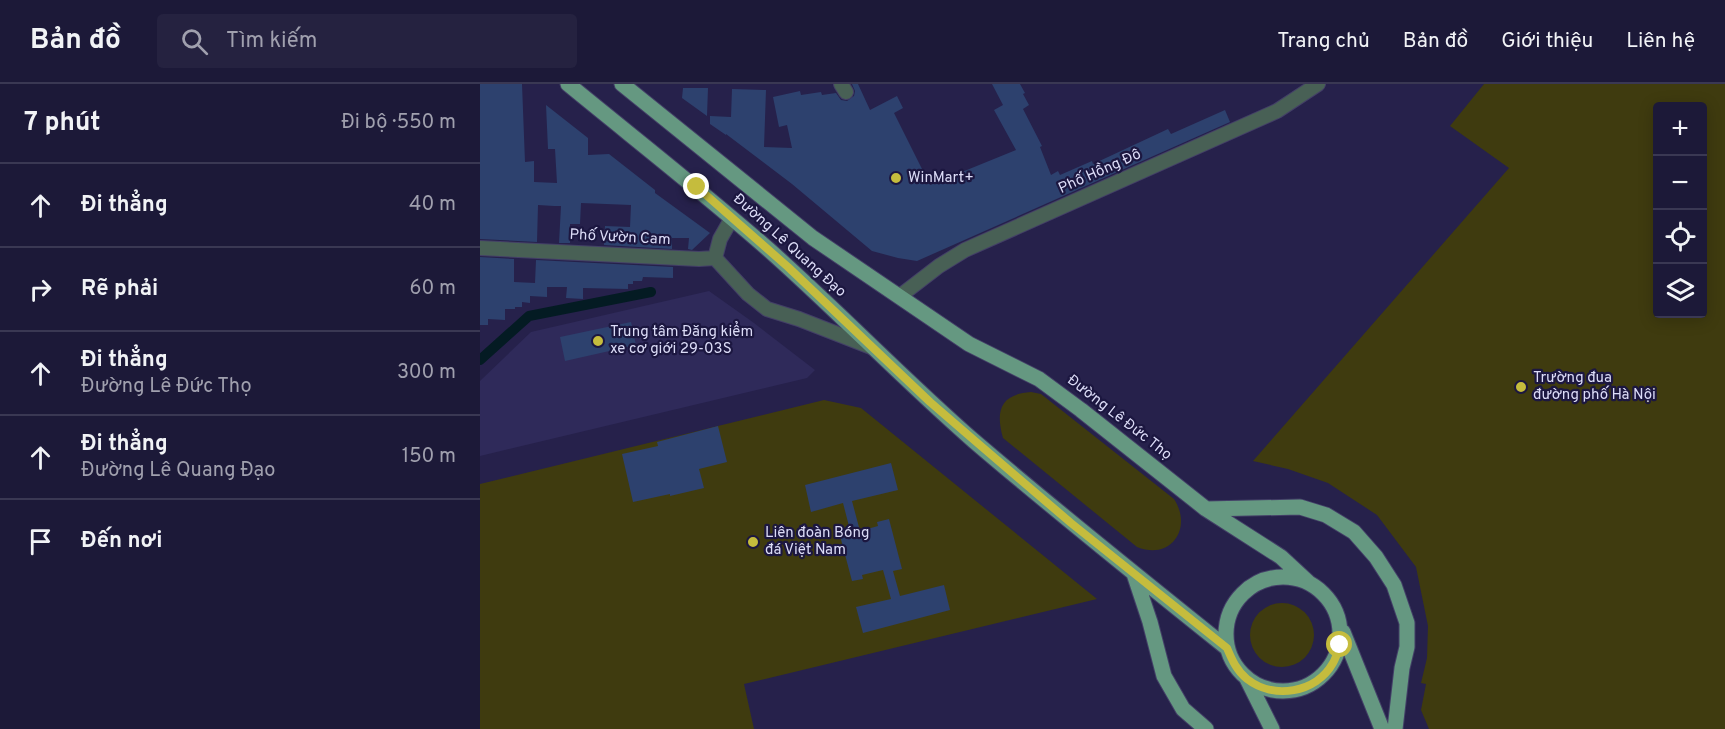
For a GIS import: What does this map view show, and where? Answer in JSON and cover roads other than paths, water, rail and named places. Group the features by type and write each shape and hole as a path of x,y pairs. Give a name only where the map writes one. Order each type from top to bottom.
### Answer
{"main road":[{"name":"Đường Lê Quang Đạo","path":"568,84 662,162 697,187 788,267 871,347"},
{"name":"Đường Lê Quang Đạo","path":"622,84 813,238 900,296"},
{"name":"Đường Lê Đức Thọ","path":"900,296 969,344 1039,379 1206,508 1281,557 1308,582"},
{"path":"871,347 974,440 1134,574 1227,648"},
{"path":"1206,508 1300,507 1326,515 1354,532 1376,557 1394,585 1407,623 1407,647 1402,668 1395,729"},
{"path":"1134,574 1150,622 1164,676 1183,709 1206,729"},
{"path":"1340,626 1340,645 1333,664 1320,678 1303,688 1283,692 1264,689 1247,679 1234,666 1227,648 1225,630 1229,612 1239,596 1254,584 1272,577 1290,576 1308,582 1324,593 1335,608 1340,626 1382,729"},
{"path":"1247,679 1272,729"}],"street":[{"name":"Phố Hồng Đô","path":"900,296 965,249 1277,111 1318,84"},
{"path":"732,218 720,239 715,258 748,294 767,309 871,347"},
{"name":"Phố Vườn Cam","path":"480,248 715,258"}],"waterway":[{"path":"480,360 529,316 651,292"}],"place":[{"name":"WinMart+","path":"896,178"},
{"name":"Trung tâm Đăng kiểm xe cơ giới 29-03S","path":"598,341"},
{"name":"Trường đua đường phố Hà Nội","path":"1521,387"},
{"name":"Liên đoàn Bóng đá Việt Nam","path":"753,542"}]}
